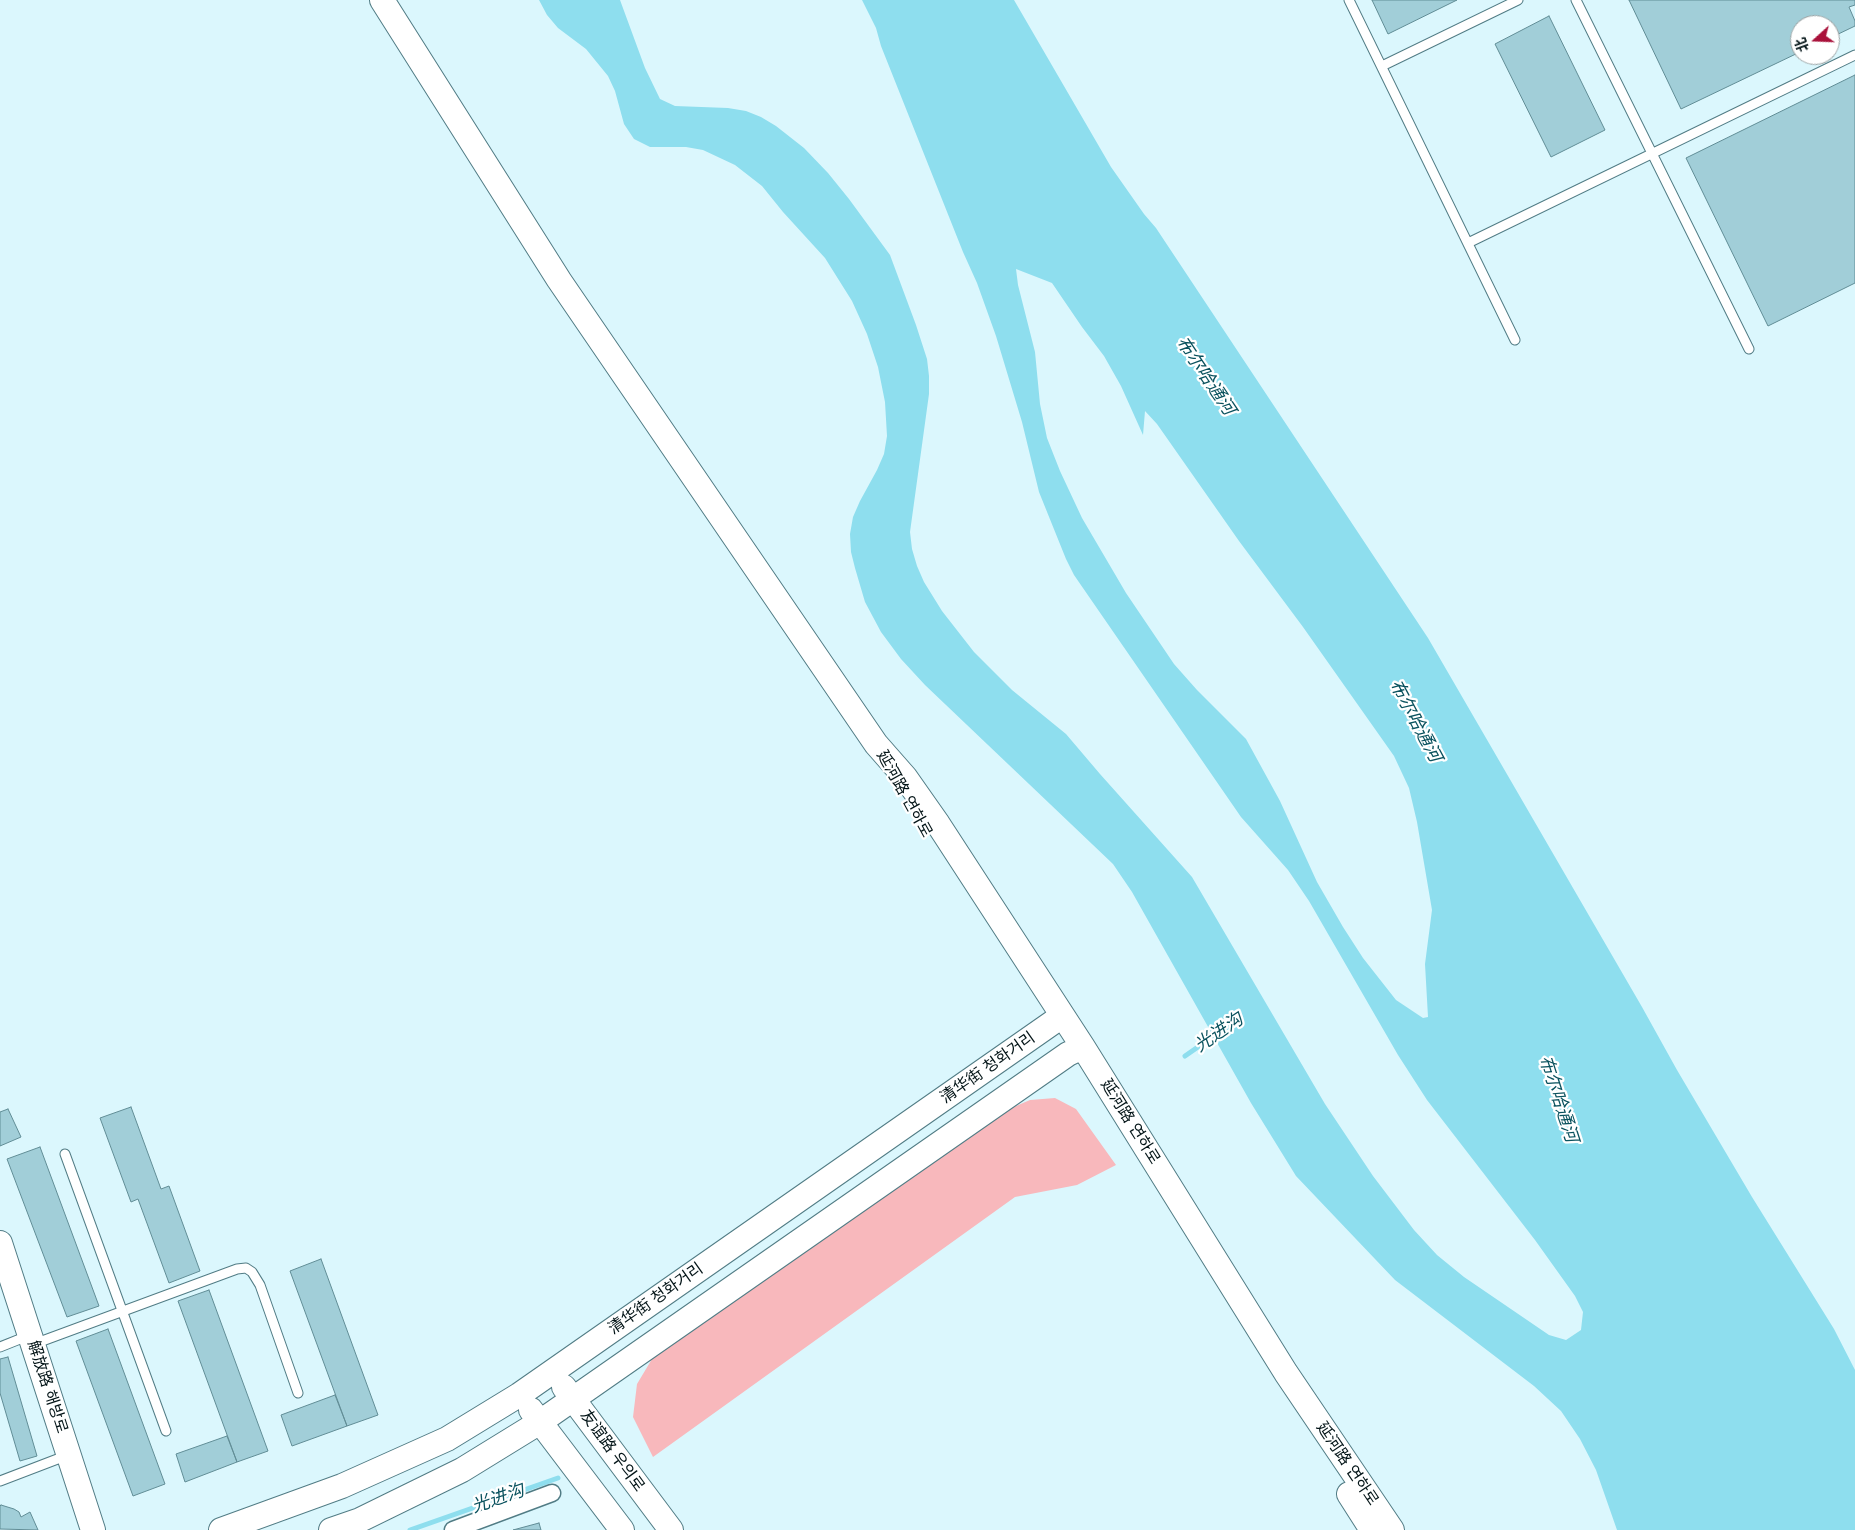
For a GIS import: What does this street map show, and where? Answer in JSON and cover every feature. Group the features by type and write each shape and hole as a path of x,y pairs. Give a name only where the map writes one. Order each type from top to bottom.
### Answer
{"main road":[{"name":"延河路 연하로","path":"382,0 558,280 876,744 905,777 938,824 1055,1021 1286,1373 1392,1530"},
{"name":"清华街 청화거리","path":"221,1530 342,1486 447,1439 519,1395 1055,1021"},
{"name":"延河路 연하로","path":"1075,1050 1372,1530"},
{"path":"331,1530 360,1520 462,1470 540,1422 1075,1050"},
{"name":"解放路 해방로","path":"0,1244 93,1530"},
{"name":"友谊路 우의로","path":"552,1372 671,1530"},
{"path":"519,1395 622,1530"}],"street":[{"path":"453,1530 552,1493"}],"lane":[{"path":"1349,0 1515,340"},
{"path":"1382,66 1518,0"},
{"path":"1576,0 1749,349"},
{"path":"1468,243 1855,55"},
{"path":"65,1154 166,1431"},
{"path":"0,1346 32,1340 122,1311 237,1269 246,1268 252,1272 260,1285 298,1393"},
{"path":"0,1482 69,1454"}],"shaded area":[{"path":"1055,1098 1076,1109 1116,1165 1077,1185 1015,1197 653,1457 633,1417 637,1384 652,1359 673,1342 1002,1112 1030,1100"}],"water":[{"name":"布尔哈通河","path":"539,0 620,0 645,68 660,99 675,106 728,108 746,111 761,117 804,148 849,199 890,255 927,359 929,394 910,532 917,566 924,582 942,611 974,652 1012,690 1066,734 1192,877 1325,1104 1373,1176 1414,1230 1437,1255 1464,1277 1549,1335 1566,1340 1581,1330 1583,1312 1575,1296 1535,1240 1427,1100 1398,1055 1309,901 1288,870 1241,817 1074,575 1066,559 1039,492 1022,422 996,336 977,283 881,46 876,28 862,0 1014,0 1111,167 1156,228 1428,638 1677,1070 1752,1197 1834,1329 1855,1370 1855,1530 1617,1530 1596,1470 1580,1439 1561,1411 1534,1386 1395,1280 1296,1176 1251,1103 1132,892 1113,864 925,685 901,659 881,632 865,602 851,552 850,534 853,517 884,454 887,436 885,402 878,367 867,334 852,301 825,258 762,186 735,165 703,150 686,147 650,147 634,139 624,124 615,91 608,76 586,49 558,28 547,15","holes":["1016,269 1052,283 1104,356 1121,386 1143,435 1145,411 1157,424 1394,756 1409,788 1417,822 1432,910 1425,964 1428,1017 1423,1018 1396,1000 1363,958 1317,882 1280,801 1246,739 1174,664 1126,593 1082,518 1047,438 1040,404 1035,352 1018,285"]}],"building":[{"path":"1372,0 1457,0 1388,34"},
{"path":"1629,0 1855,0 1855,5 1849,7 1855,21 1855,26 1840,33 1840,15 1790,15 1790,57 1681,109"},
{"path":"1549,16 1605,130 1551,157 1495,44"},
{"path":"1855,75 1855,283 1768,326 1686,158"},
{"path":"131,1107 161,1189 169,1186 200,1271 169,1283 138,1199 131,1202 100,1118"},
{"path":"8,1109 21,1137 0,1146 0,1112"},
{"path":"40,1147 99,1306 67,1317 7,1159"},
{"path":"321,1259 378,1415 347,1426 290,1271"},
{"path":"209,1290 268,1451 237,1462 178,1301"},
{"path":"108,1329 165,1484 133,1496 76,1341"},
{"path":"8,1357 37,1456 20,1461 0,1393 0,1359"},
{"path":"335,1395 347,1426 292,1446 281,1415"},
{"path":"227,1436 237,1462 185,1482 176,1454"},
{"path":"1,1505 19,1512 21,1517 30,1512 38,1530 0,1529"},
{"path":"539,1523 541,1530 513,1530"}],"waterway":[{"name":"光进沟","path":"1185,1056 1218,1033"},
{"name":"光进沟","path":"410,1530 558,1478"}]}
